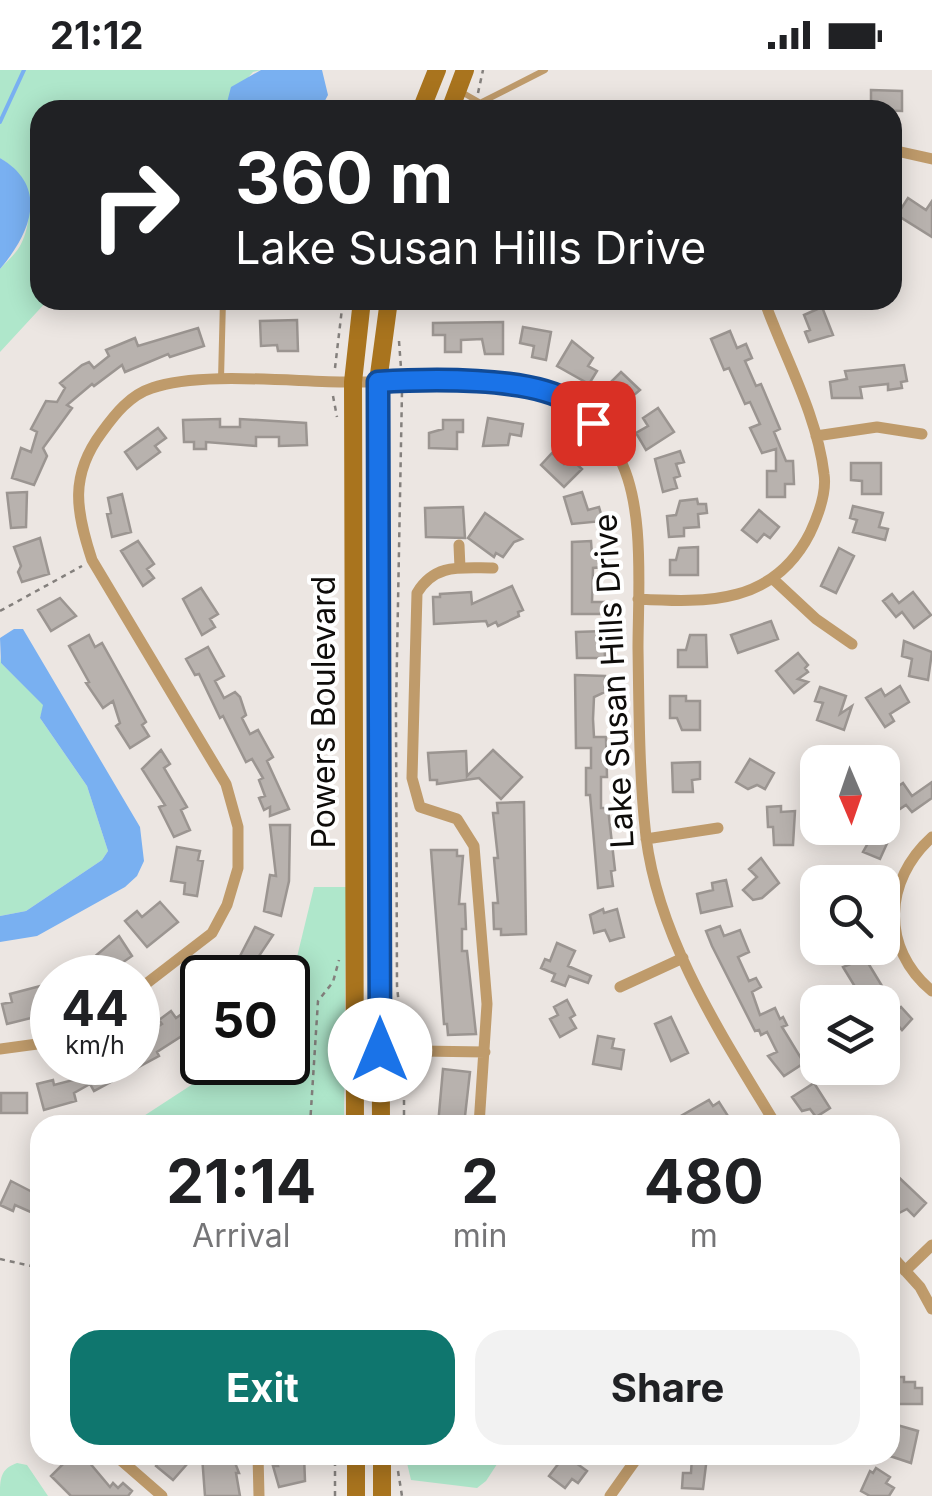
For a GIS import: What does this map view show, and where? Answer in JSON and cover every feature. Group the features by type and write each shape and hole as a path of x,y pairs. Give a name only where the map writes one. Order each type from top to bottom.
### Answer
{"main road":[{"path":"425,100 438,70"},
{"path":"453,100 465,70"},
{"name":"Powers Boulevard","path":"355,1115 353,382 361,310"},
{"name":"Powers Boulevard","path":"381,1115 378,382 389,310"},
{"path":"356,1465 356,1496"},
{"path":"382,1465 382,1496"}],"street":[{"path":"902,152 932,160"},
{"path":"638,598 674,601 737,596 773,579 798,556 818,516 825,477 816,436 768,310"},
{"name":"Lake Susan Hills Drive","path":"160,973 212,932 238,868 238,827 226,784 92,560 79,519 78,479 92,445 119,409 149,388 193,379 469,382 545,391 582,412 618,456 632,495 646,839 654,880 683,958 770,1115"},
{"path":"816,436 878,427 922,434"},
{"path":"459,545 460,568"},
{"path":"480,1115 487,1004 474,846 457,819 420,807 412,778 417,593 425,580 441,569 493,568"},
{"path":"773,579 816,619 852,644"},
{"path":"646,839 718,828"},
{"path":"932,837 915,852 900,876 894,919 907,961 932,991"},
{"path":"620,987 683,958"},
{"path":"0,1049 30,1045"},
{"path":"355,1050 485,1052"},
{"path":"905,1271 932,1244"},
{"path":"900,1265 932,1309"},
{"path":"126,1465 162,1496"},
{"path":"258,1465 259,1496"},
{"path":"610,1496 632,1465"}],"lane":[{"path":"486,100 545,70"},
{"path":"457,89 478,100"},
{"path":"220,380 223,310"}],"path":[{"path":"340,430 333,382 342,310"},
{"path":"399,342 402,381 396,906 398,1019 405,1050 404,1115"},
{"path":"0,611 92,560"},
{"path":"311,1115 318,1001 333,982 340,957"},
{"path":"0,1259 30,1266"},
{"path":"335,1496 336,1465"},
{"path":"398,1470 402,1496"}],"green space":[{"path":"0,70 261,70 253,72 228,100 30,100 30,310 39,310 0,352 0,269 21,244 29,209 18,175 0,158"},
{"path":"0,656 1,663 44,705 40,718 87,786 108,851 102,860 26,911 0,916"},
{"path":"314,887 346,887 344,1115 145,1115 191,1085 310,1085 310,955 297,955"},
{"path":"17,1463 27,1465 48,1496 0,1496 2,1475"},
{"path":"407,1465 496,1465 477,1488 411,1480"}],"water":[{"path":"261,70 322,70 328,95 325,100 228,100 231,87"},
{"path":"0,158 26,183 30,212 19,242 0,269"},
{"path":"14,629 23,629 140,827 144,861 137,876 125,887 37,936 0,942 0,916 26,911 102,860 108,851 87,786 40,718 43,705 1,663 0,638"}],"building":[{"path":"871,90 902,91 902,100 871,100"},
{"path":"908,198 926,210 932,201 932,237 902,218 902,207"},
{"path":"823,310 833,335 809,342 805,332 810,330 804,315"},
{"path":"297,320 298,351 278,351 277,345 261,346 260,321"},
{"path":"503,322 503,354 485,354 482,339 461,340 461,352 445,352 445,335 433,335 433,323"},
{"path":"523,327 551,332 546,360 532,357 534,346 520,343"},
{"path":"198,328 204,346 170,357 168,354 125,372 122,365 92,384 67,405 72,408 43,448 47,456 34,485 12,478 21,448 31,452 37,432 31,429 46,401 57,402 65,388 60,383 82,365 89,362 94,368 109,356 106,350 135,338 138,346"},
{"path":"730,331 737,348 746,344 752,358 745,361 756,386 761,384 780,429 774,432 786,461 793,461 794,484 785,484 785,497 767,497 767,471 776,471 776,449 762,453 750,428 760,424 750,402 745,404 729,368 724,370 711,339"},
{"path":"572,341 593,358 588,366 597,371 589,384 557,366"},
{"path":"904,365 907,381 901,382 902,388 888,390 888,384 860,387 862,398 832,398 830,382 847,379 845,371"},
{"path":"621,372 640,390 616,410 605,399 612,392 610,383"},
{"path":"658,408 674,432 646,450 636,433 648,426 643,418"},
{"path":"488,418 523,424 521,436 510,434 508,445 483,446"},
{"path":"220,419 220,427 240,427 240,419 306,423 307,445 279,446 279,437 256,437 256,446 206,442 206,449 194,449 194,442 184,442 183,420"},
{"path":"443,420 463,420 463,432 457,432 457,449 429,448 429,433 443,429"},
{"path":"158,428 166,438 155,446 160,452 137,469 125,452"},
{"path":"680,451 684,462 676,464 680,476 674,478 677,488 663,492 655,459"},
{"path":"552,453 564,464 570,458 582,469 564,487 541,465"},
{"path":"851,463 881,463 881,494 862,494 862,481 851,480"},
{"path":"27,492 26,527 11,528 7,493"},
{"path":"582,492 588,510 599,507 603,521 572,524 564,497"},
{"path":"122,494 131,532 112,537 108,498"},
{"path":"697,499 698,504 706,504 707,513 698,514 699,527 684,528 684,536 669,537 667,516 676,515 680,501"},
{"path":"853,506 883,513 879,527 888,529 885,540 853,532 857,520 850,518"},
{"path":"463,507 465,538 426,537 425,508"},
{"path":"759,510 779,527 770,538 764,534 757,542 742,530"},
{"path":"485,513 522,539 514,542 503,557 496,553 494,557 468,538"},
{"path":"40,538 49,574 22,582 14,547"},
{"path":"138,541 154,564 147,569 154,578 143,586 121,551"},
{"path":"591,541 592,555 603,554 604,567 593,568 592,602 604,602 604,614 572,614 572,542"},
{"path":"698,547 698,575 670,575 670,560 676,560 679,548"},
{"path":"839,548 854,556 836,593 821,586"},
{"path":"512,586 523,610 518,612 519,616 498,626 496,622 488,626 486,621 434,624 433,597 471,592 472,604"},
{"path":"201,588 218,614 210,619 215,627 202,635 183,599"},
{"path":"913,592 931,615 914,628 902,612 896,617 883,601 892,594 899,603"},
{"path":"60,598 76,616 51,631 38,610"},
{"path":"771,621 778,639 738,653 731,635"},
{"path":"604,631 605,658 577,658 576,632"},
{"path":"89,635 95,647 102,643 146,722 142,725 149,736 130,748 116,726 120,723 113,701 103,708 69,646"},
{"path":"690,635 706,635 707,667 678,667 678,650 686,650"},
{"path":"904,641 932,652 928,680 909,676 912,659 902,656"},
{"path":"208,647 224,676 215,681 224,698 235,692 240,697 246,715 242,718 250,734 258,730 273,757 267,761 289,809 270,816 270,807 264,810 259,798 265,796 259,780 263,778 252,759 246,762 199,674 195,675 186,659"},
{"path":"798,653 808,665 808,672 798,679 808,682 794,693 776,671"},
{"path":"575,675 605,676 605,692 594,697 593,719 594,737 606,737 607,777 601,777 601,808 608,808 615,870 611,871 613,886 598,888 590,795 586,795 591,748 576,748"},
{"path":"900,686 909,702 890,714 894,721 885,727 866,698 881,689 885,696"},
{"path":"820,687 846,696 840,714 852,706 844,730 817,720 823,703 815,701"},
{"path":"670,696 700,701 700,730 682,730 677,718 670,718"},
{"path":"161,750 170,764 164,768 187,807 181,810 190,830 174,837 159,807 165,805 142,769"},
{"path":"493,750 522,777 501,799 479,778 437,784 437,780 430,780 428,753 466,751 467,776"},
{"path":"750,759 774,773 765,789 757,785 748,789 736,782"},
{"path":"700,762 700,779 692,780 693,792 673,792 672,763"},
{"path":"932,782 932,798 912,812 906,805 900,809 900,785 903,783 912,796"},
{"path":"524,802 526,934 501,935 501,929 494,929 493,903 498,903 494,858 498,858 493,813 498,813 497,803"},
{"path":"781,806 781,812 795,811 793,845 774,845 773,827 768,827 767,807"},
{"path":"270,825 290,825 289,881 281,916 264,911 270,875 276,876"},
{"path":"867,845 886,845 880,859 863,852"},
{"path":"177,847 200,851 198,860 203,861 197,896 184,894 185,883 171,881"},
{"path":"431,850 457,850 457,856 463,856 459,904 465,904 466,929 462,929 462,951 467,951 476,1034 448,1035 444,1024"},
{"path":"761,858 779,883 762,898 753,900 743,890 757,877 749,869"},
{"path":"726,880 732,906 701,913 697,894 713,890 712,883"},
{"path":"160,902 178,922 147,947 125,921 137,911 142,917"},
{"path":"603,909 604,913 617,909 624,937 610,941 605,930 594,933 590,915"},
{"path":"720,926 724,936 740,930 749,952 738,957 749,981 756,978 761,987 752,992 760,1015 775,1008 800,1056 800,1066 784,1076 768,1056 777,1052 767,1032 761,1035 759,1030 755,1031 706,931"},
{"path":"255,927 273,935 260,955 241,955"},
{"path":"119,936 131,955 97,955"},
{"path":"557,943 575,951 568,966 591,976 588,983 569,976 565,986 552,981 555,974 541,968 545,959 550,961"},
{"path":"869,965 881,985 854,985 843,967"},
{"path":"30,989 30,1018 7,1024 2,1004 12,1002 10,994"},
{"path":"567,1000 575,1015 570,1018 576,1028 560,1037 550,1019 558,1015 554,1007"},
{"path":"901,1007 912,1019 902,1030 900,1028"},
{"path":"171,1011 176,1018 180,1015 180,1037 160,1050 160,1019"},
{"path":"671,1017 688,1053 671,1061 655,1024"},
{"path":"598,1036 614,1039 612,1048 624,1050 621,1069 593,1064"},
{"path":"443,1069 470,1072 465,1115 439,1115"},
{"path":"37,1085 88,1085 74,1093 76,1101 44,1110"},
{"path":"815,1085 830,1108 819,1115 810,1109 802,1111 792,1097"},
{"path":"1,1093 27,1093 27,1113 1,1113"},
{"path":"709,1100 713,1106 719,1102 727,1115 683,1115"},
{"path":"900,1178 926,1203 914,1216 907,1209 900,1212"},
{"path":"11,1181 30,1191 30,1212 15,1205 13,1211 0,1205"},
{"path":"900,1377 904,1377 904,1382 915,1382 915,1388 922,1388 922,1404 900,1404"},
{"path":"900,1426 918,1431 911,1463 900,1459"},
{"path":"62,1465 91,1465 110,1487 113,1483 118,1488 123,1483 132,1491 128,1496 71,1496 51,1476"},
{"path":"157,1465 186,1465 173,1480"},
{"path":"203,1465 236,1465 240,1496 205,1496"},
{"path":"304,1465 305,1481 279,1487 273,1466"},
{"path":"557,1465 579,1465 587,1471 578,1483 572,1479 565,1488 549,1476"},
{"path":"691,1465 706,1465 703,1489 682,1488 683,1473 691,1473"},
{"path":"876,1468 890,1477 886,1483 894,1488 889,1496 870,1496 861,1491 870,1471 873,1473"}],"waterway":[{"path":"0,122 24,70"}],"route":[{"path":"380,1050 378,382 422,379 545,391 570,402 593,423"}]}
